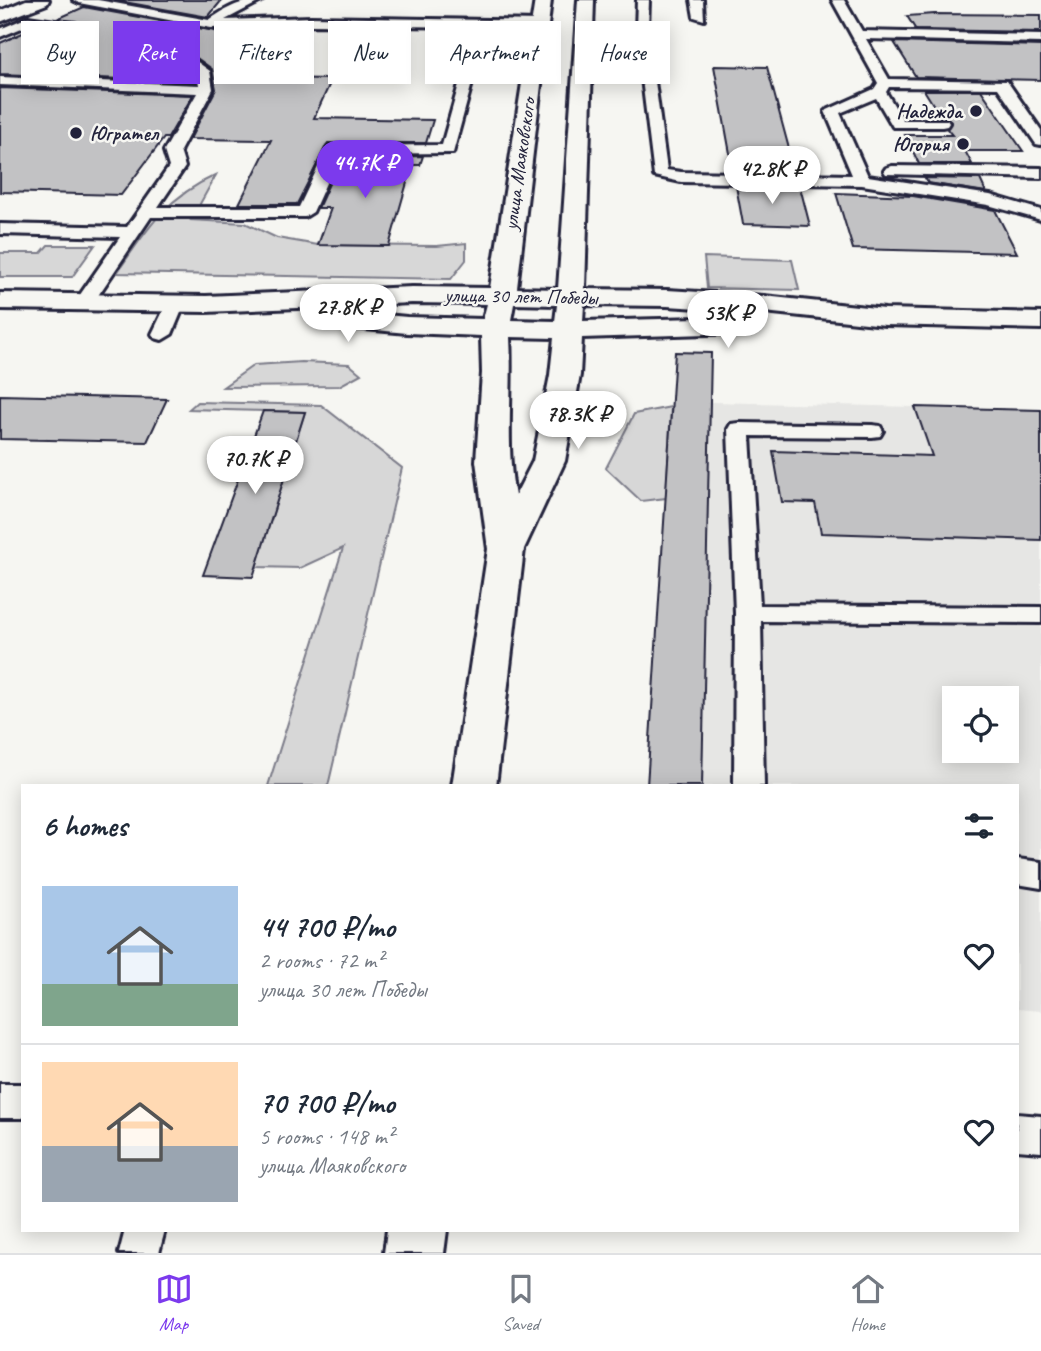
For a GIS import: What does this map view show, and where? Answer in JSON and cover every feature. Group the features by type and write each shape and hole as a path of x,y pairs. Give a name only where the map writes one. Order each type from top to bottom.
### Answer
{"main road":[{"path":"0,17 41,0"},
{"name":"улица Маяковского","path":"540,21 543,0"},
{"name":"улица Маяковского","path":"506,549 549,461 565,375 572,297 586,0"},
{"name":"улица Маяковского","path":"474,784 506,549 492,461 495,328 502,296 531,84"},
{"name":"улица 30 лет Победы","path":"0,300 206,304 384,296 667,298 764,304 885,317 1041,321"},
{"path":"206,304 365,321 568,330 771,324 885,317"},
{"path":"414,1253 417,1232"}],"lane":[{"path":"79,0 211,24 309,26 440,19 457,21"},
{"path":"211,24 239,6 257,0"},
{"path":"643,0 642,30 660,173 681,177 1041,173"},
{"path":"697,0 700,18"},
{"path":"838,0 860,34 898,124 942,123"},
{"path":"156,14 182,5"},
{"path":"0,33 21,24"},
{"path":"860,34 1041,39"},
{"path":"934,47 1041,49"},
{"path":"84,302 177,167 172,151 206,89 203,71 200,69"},
{"path":"0,81 21,70"},
{"path":"0,81 206,89"},
{"path":"146,212 305,212 333,149 448,150 466,84"},
{"path":"861,175 832,111 882,88 1002,84 1041,141"},
{"path":"861,175 990,200 1041,215"},
{"path":"0,229 131,232"},
{"path":"162,334 176,303"},
{"path":"749,784 748,613 739,429 872,431"},
{"path":"748,613 1041,615"},
{"path":"1019,872 1041,874"},
{"path":"0,1101 21,1101"},
{"path":"1019,1132 1041,1134"},
{"path":"139,1253 144,1232"}],"shaded area":[{"path":"216,175 191,220 245,223 277,238 318,245 437,246 466,243 466,260 451,279 117,273 148,229 170,205 198,184"},
{"path":"48,245 95,245 72,277 0,277 0,253 41,253"},
{"path":"704,257 792,260 799,290 707,288"},
{"path":"302,362 349,364 361,374 339,386 223,387 254,365"},
{"path":"672,401 1041,410 1041,1011 1019,1009 1019,784 647,784"},
{"path":"197,402 321,405 402,468 328,784 269,784 343,548 300,568 256,567 305,412 189,409"},
{"path":"671,407 666,498 641,501 606,468 634,414"}],"building":[{"path":"113,0 222,0 208,17"},
{"path":"84,7 160,21 113,21 113,79 99,78 99,21 57,19"},
{"path":"1041,15 1041,32 916,30 907,16"},
{"path":"200,28 214,31 214,79 212,69 200,60"},
{"path":"21,34 21,75 0,74 0,43"},
{"path":"894,42 1041,46 1041,80 916,77"},
{"path":"714,66 767,67 795,171 733,170"},
{"path":"314,79 328,79 330,84 314,118 433,120 426,143 328,143 297,204 239,204 271,140 190,139 216,89 215,84 314,84"},
{"path":"0,88 193,95 168,138 164,138 121,195 0,192"},
{"path":"924,90 981,90 1023,151 965,151 972,164 919,164 905,135 952,135 947,129 951,122 947,117 941,117"},
{"path":"423,156 420,165 412,165 389,246 318,245 331,208 318,208 341,157"},
{"path":"925,178 980,179 986,192 928,183"},
{"path":"736,186 800,187 810,226 743,224"},
{"path":"836,193 913,196 995,210 1017,253 853,249"},
{"path":"675,352 711,353 702,784 647,784"},
{"path":"0,395 167,399 147,442 0,439"},
{"path":"915,407 1041,410 1041,540 821,533 815,503 782,502 773,451 932,456"},
{"path":"263,411 305,412 253,577 203,575"}],"place":[{"name":"Надежда","path":"976,111"},
{"name":"Югрател","path":"76,133"},
{"name":"Югория","path":"963,144"}]}
